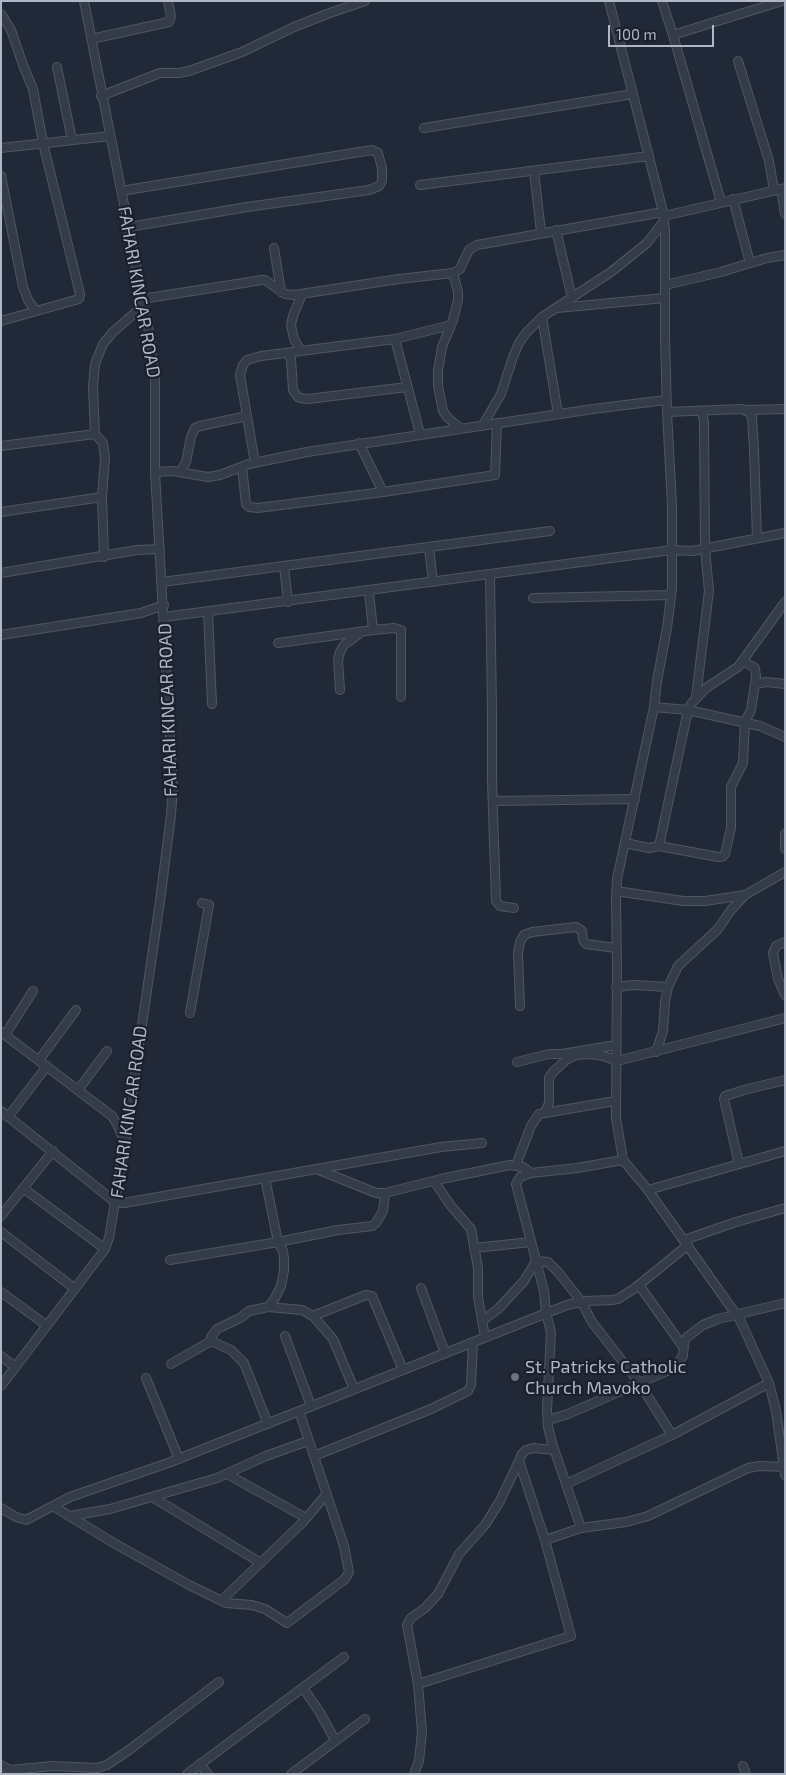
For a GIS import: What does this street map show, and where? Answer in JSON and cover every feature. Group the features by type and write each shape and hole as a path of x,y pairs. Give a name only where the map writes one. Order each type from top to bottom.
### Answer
{"street":[{"name":"FAHARI KINCAR ROAD","path":"1,1386 104,1249 109,1238 125,1142 171,815 173,788 155,472 155,380 150,337 101,96 84,1"},
{"path":"91,39 169,22 171,16 168,1"},
{"path":"101,96 160,73 188,71 242,52 294,27 365,1"},
{"path":"546,1540 581,1528 618,1523 648,1516 748,1468 760,1466 784,1470 782,1437 769,1383 737,1315 648,1190 623,1160 617,1126 616,891 654,707 671,595 672,505 666,400 664,216 609,1"},
{"path":"662,1 674,35 720,202"},
{"path":"674,35 782,1"},
{"path":"1,14 11,30 22,65 33,89 43,143 80,294 79,300 1,321"},
{"path":"738,61 769,161 780,189 785,214"},
{"path":"57,67 72,140"},
{"path":"424,128 633,94"},
{"path":"1,148 110,136"},
{"path":"121,191 372,150 378,153 382,168 382,181 378,186 369,190 247,207 129,228"},
{"path":"420,185 649,156"},
{"path":"534,171 542,232"},
{"path":"1,176 23,287 28,300 36,311"},
{"path":"104,557 102,497 105,458 103,443 95,434 93,387 95,364 98,352 113,332 143,302 262,280 265,280 281,292 294,296 399,279 453,273 460,269 472,247 542,232 664,216 780,189"},
{"path":"733,199 750,263"},
{"path":"483,425 501,394 519,343 542,317 612,272 647,243 664,216"},
{"path":"556,230 572,298"},
{"path":"274,248 281,292"},
{"path":"664,284 721,272 766,258 784,256"},
{"path":"453,273 458,300 442,347 438,371 439,395 441,406 447,417 461,428"},
{"path":"301,351 294,338 291,325 302,294"},
{"path":"555,308 665,298"},
{"path":"542,317 557,408 560,414"},
{"path":"255,463 240,375 242,365 250,358 396,339 451,325"},
{"path":"396,339 420,434"},
{"path":"287,353 291,359 293,390 300,398 308,399 407,387"},
{"path":"155,472 180,472 208,477 220,475 255,463 359,443 666,400"},
{"path":"667,412 785,409"},
{"path":"746,410 752,418 757,538"},
{"path":"696,697 709,591 705,549 702,411"},
{"path":"180,472 186,462 191,437 195,428 247,416"},
{"path":"242,467 246,504 249,507 258,508 495,475 497,423"},
{"path":"1,446 95,434"},
{"path":"359,443 383,492"},
{"path":"1,512 102,497"},
{"path":"162,582 550,531"},
{"path":"164,617 369,592 672,550 692,551 785,533"},
{"path":"428,547 433,582"},
{"path":"1,573 137,550 160,549"},
{"path":"284,566 288,602"},
{"path":"490,575 492,781 496,901 500,906 514,908"},
{"path":"369,592 373,630"},
{"path":"533,598 671,595"},
{"path":"659,846 688,710 696,697 706,688 731,673 743,660 785,602"},
{"path":"1,635 142,613 164,605"},
{"path":"208,612 212,704"},
{"path":"278,643 373,630 394,628 401,630 401,697"},
{"path":"340,690 338,660 340,652 344,645 360,632"},
{"path":"625,843 649,848 659,846 718,857 722,857 725,854 731,828 731,787 743,763 745,722 751,710 755,684 755,668 743,660"},
{"path":"755,684 766,682 785,684"},
{"path":"654,707 688,710 745,722 760,726 785,738"},
{"path":"493,801 635,799"},
{"path":"785,834 785,849"},
{"path":"656,1052 663,1031 668,987 678,966 718,929 731,910 745,895 785,872"},
{"path":"616,891 683,901 705,901 745,895"},
{"path":"190,1013 209,905 202,903"},
{"path":"520,1006 518,953 520,942 524,935 532,932 576,927 582,931 583,940 586,944 616,948"},
{"path":"785,942 776,946 773,953 778,979 785,995"},
{"path":"616,987 626,985 668,987"},
{"path":"33,991 3,1034 112,1116 125,1142"},
{"path":"39,1060 76,1010"},
{"path":"545,1112 549,1103 549,1078 566,1060 576,1055 604,1056 617,1062 785,1018"},
{"path":"517,1062 549,1054 562,1054 616,1045"},
{"path":"78,1090 107,1051"},
{"path":"8,1117 47,1066"},
{"path":"739,1164 724,1099 725,1096 785,1080"},
{"path":"516,1165 534,1118 539,1114 616,1101"},
{"path":"1,1111 115,1202 132,1203 441,1147 482,1143"},
{"path":"1,1216 53,1151"},
{"path":"648,1190 785,1151"},
{"path":"581,1528 554,1450 548,1420 551,1332 546,1313 544,1291 516,1184 520,1177 532,1173 623,1160"},
{"path":"319,1170 376,1193 385,1193 516,1165 532,1173"},
{"path":"265,1178 278,1242 283,1251 284,1271 281,1286 268,1307"},
{"path":"434,1181 451,1206 468,1225 478,1268 478,1297 485,1337"},
{"path":"23,1188 104,1249"},
{"path":"170,1260 338,1230 372,1226 383,1211 385,1193"},
{"path":"1,1508 16,1517 26,1520 70,1497 179,1459 546,1313 581,1301 612,1300 624,1296 686,1243 736,1222 785,1208"},
{"path":"1,1232 74,1288"},
{"path":"474,1248 531,1242"},
{"path":"536,1261 544,1261 550,1264 581,1301 592,1322 640,1384 672,1434"},
{"path":"482,1321 498,1308 524,1280 536,1261"},
{"path":"639,1285 684,1348"},
{"path":"420,1288 445,1353"},
{"path":"1,1292 46,1325"},
{"path":"313,1316 366,1294 372,1296 403,1370"},
{"path":"548,1420 568,1414 674,1368 683,1356 684,1342 687,1337 703,1324 785,1303"},
{"path":"171,1364 211,1341 211,1337 217,1329 240,1318 249,1311 268,1307 302,1310 313,1316 332,1338 354,1389"},
{"path":"285,1336 311,1406"},
{"path":"211,1341 231,1350 244,1363 268,1424"},
{"path":"314,1456 431,1409 468,1391 471,1385 473,1342"},
{"path":"1,1356 15,1367"},
{"path":"146,1378 179,1459"},
{"path":"566,1484 672,1434 769,1383"},
{"path":"53,1506 172,1576 222,1601 259,1607 273,1613 287,1623 349,1574 344,1546 298,1411"},
{"path":"70,1516 110,1510 154,1498 227,1474 266,1456 308,1441"},
{"path":"414,1774 419,1761 422,1732 418,1684 407,1626 409,1621 438,1594 459,1554 485,1525 500,1500 522,1454 526,1450 534,1448 554,1450"},
{"path":"418,1684 571,1636 546,1540 519,1461"},
{"path":"227,1474 306,1518"},
{"path":"222,1601 306,1518 326,1494"},
{"path":"154,1498 260,1563"},
{"path":"187,1774 344,1658"},
{"path":"1,1765 10,1770 53,1766 97,1768 107,1765 219,1682"},
{"path":"303,1688 320,1711 336,1740"},
{"path":"291,1774 365,1719"},
{"path":"200,1764 208,1774"},
{"path":"743,1766 746,1774"}],"place":[{"name":"St. Patricks Catholic Church Mavoko","path":"515,1377"}]}
